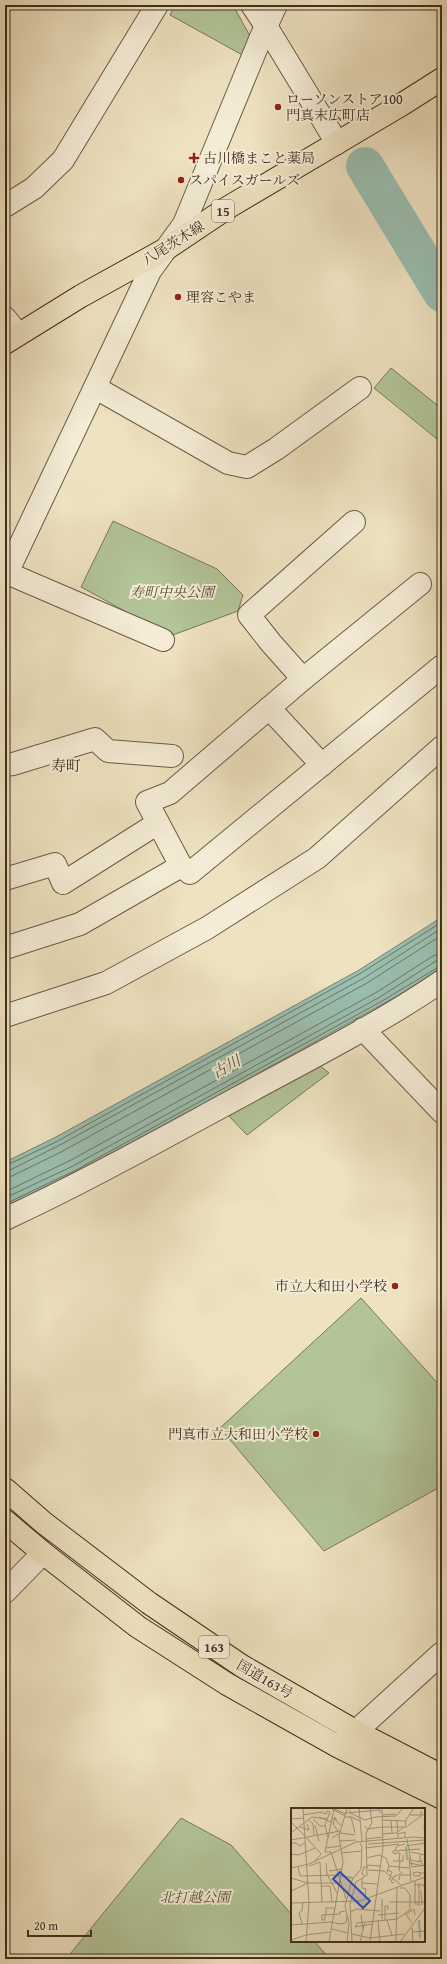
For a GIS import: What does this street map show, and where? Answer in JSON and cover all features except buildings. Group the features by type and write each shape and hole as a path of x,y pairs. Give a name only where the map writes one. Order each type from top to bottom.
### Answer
{"main road":[{"name":"八尾茨木線","path":"9,332 82,296 166,249 227,208 442,79"},
{"name":"国道163号","path":"5,1489 44,1523 148,1603 242,1666 355,1731 442,1776"},
{"name":"国道163号","path":"5,1521 43,1553 138,1627 227,1684 339,1747 442,1798"}],"street":[{"path":"5,206 34,188 63,160 157,5"},
{"path":"252,5 337,143"},
{"path":"162,640 6,575 96,388 150,271 184,224 194,205 266,26 276,5"},
{"path":"96,388 228,463 247,467 276,449 360,388"},
{"path":"303,679 271,643 250,615 354,522"},
{"path":"420,584 303,679 170,793 147,802 181,866 190,873 442,666"},
{"path":"269,708 322,765"},
{"path":"5,765 95,739 108,751 172,756"},
{"path":"5,1016 106,983 208,928 317,858 442,747"},
{"path":"5,879 55,864 63,883 158,823"},
{"path":"5,948 80,924 181,866"},
{"path":"5,1219 58,1194 363,1030 442,981"},
{"path":"363,1030 442,1112"},
{"path":"5,1592 43,1553"},
{"path":"339,1747 442,1653"}],"green space":[{"path":"175,5 233,5 251,38 246,57 170,15"},
{"path":"391,368 442,409 442,443 374,388"},
{"name":"寿町中央公園","path":"113,521 217,569 243,595 238,611 170,636 81,587"},
{"path":"318,1064 329,1073 247,1135 229,1116"},
{"path":"361,1298 442,1388 442,1486 324,1551 220,1428"},
{"name":"北打越公園","path":"181,1818 231,1845 291,1914 291,1942 315,1942 330,1959 66,1959"}],"water":[{"name":"古川","path":"442,917 442,968 408,990 77,1174 5,1208 5,1162 54,1138 359,970"}],"waterway":[{"path":"365,166 442,293"}],"place":[{"name":"ローソンストア100 門真末広町店","path":"278,107"},
{"name":"古川橋まこと薬局","path":"194,158"},
{"name":"スパイスガールズ","path":"181,180"},
{"name":"理容こやま","path":"178,297"},
{"name":"市立大和田小学校","path":"395,1286"},
{"name":"門真市立大和田小学校","path":"316,1434"}],"district":[{"name":"寿町","path":"66,766"}]}
